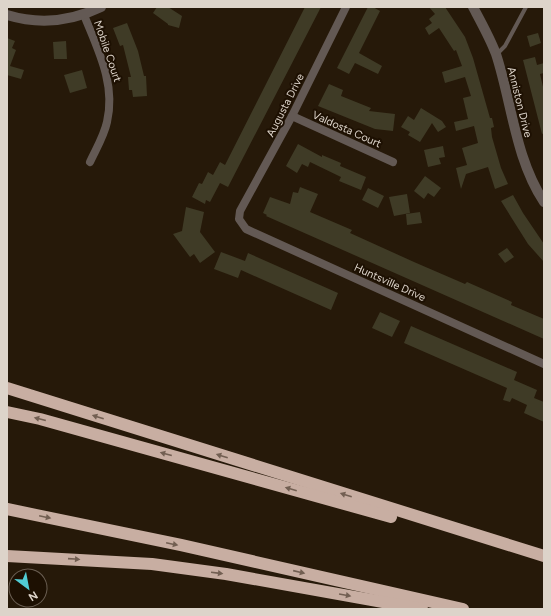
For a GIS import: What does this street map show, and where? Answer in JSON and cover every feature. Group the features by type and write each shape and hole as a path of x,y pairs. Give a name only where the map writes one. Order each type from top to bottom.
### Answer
{"highway":[{"path":"7,388 544,556"},
{"path":"7,412 197,462 544,561"},
{"path":"7,509 181,545 463,609"},
{"path":"7,556 152,564 226,574 422,609"}],"street":[{"path":"7,15 42,22 57,22 84,15 100,7"},
{"name":"Augusta Drive","path":"240,211 292,116 346,7"},
{"name":"Anniston Drive","path":"473,7 496,55 524,162 532,182 544,202"},
{"name":"Mobile Court","path":"84,15 105,69 110,88 110,106 107,123 90,162"},
{"name":"Valdosta Court","path":"292,116 393,162"},
{"name":"Huntsville Drive","path":"240,211 239,219 246,229 544,364"}],"lane":[{"path":"496,55 505,46 525,8"}],"building":[{"path":"157,7 168,7 182,16 179,28 168,25 153,13"},
{"path":"305,7 321,7 228,187 220,183 210,202 206,200 205,204 192,197 199,183 202,184 208,172 213,175 220,162 225,165"},
{"path":"368,7 373,7 380,11 359,53 382,66 378,74 355,63 349,74 337,68"},
{"path":"429,7 445,7 465,37 473,58 490,118 492,118 494,127 491,128 492,137 501,168 508,184 495,189 488,167 466,174 461,189 456,168 467,165 462,148 478,143 474,126 456,131 454,122 468,119 463,98 471,96 465,77 445,83 442,72 462,66 456,50 454,51 439,28 429,35 425,28 432,23 429,19 435,14"},
{"path":"127,23 138,51 144,76 146,76 147,96 133,97 132,90 129,90 128,77 131,77 123,45 120,46 113,28"},
{"path":"538,33 541,43 530,47 527,36"},
{"path":"7,38 15,41 12,48 16,50 10,66 24,70 21,79 7,75"},
{"path":"66,41 67,59 54,59 53,42"},
{"path":"535,57 537,65 544,63 544,73 540,74 544,91 544,133 542,134 523,60"},
{"path":"82,70 87,88 70,93 64,75"},
{"path":"329,84 343,90 341,96 371,108 369,111 395,114 393,131 375,129 318,106"},
{"path":"421,108 442,121 446,127 438,132 432,123 420,142 408,135 410,132 401,127 408,116 414,120"},
{"path":"298,144 322,157 322,155 341,163 340,166 366,177 361,190 339,181 341,177 310,162 308,167 302,164 297,173 286,166"},
{"path":"443,146 445,157 439,158 441,164 428,167 424,150"},
{"path":"425,176 441,188 434,197 428,193 424,199 414,191"},
{"path":"300,187 318,194 310,212 352,230 350,233 465,284 467,282 512,302 511,305 544,319 544,339 266,216 267,215 263,213 270,197 290,204 293,192 298,193"},
{"path":"368,188 384,196 378,208 362,200"},
{"path":"407,194 410,213 394,216 389,197"},
{"path":"513,195 544,244 544,262 528,244 501,201"},
{"path":"186,207 204,212 200,232 215,252 200,263 194,254 190,257 173,234 182,231"},
{"path":"420,212 422,223 407,225 406,214"},
{"path":"507,248 514,257 505,263 498,254"},
{"path":"221,252 245,261 248,253 338,293 331,310 241,270 238,278 214,269"},
{"path":"380,312 400,321 392,337 372,328"},
{"path":"411,326 517,372 514,380 537,390 534,398 544,402 544,422 524,413 527,405 512,398 510,402 503,400 507,388 404,343"}]}
